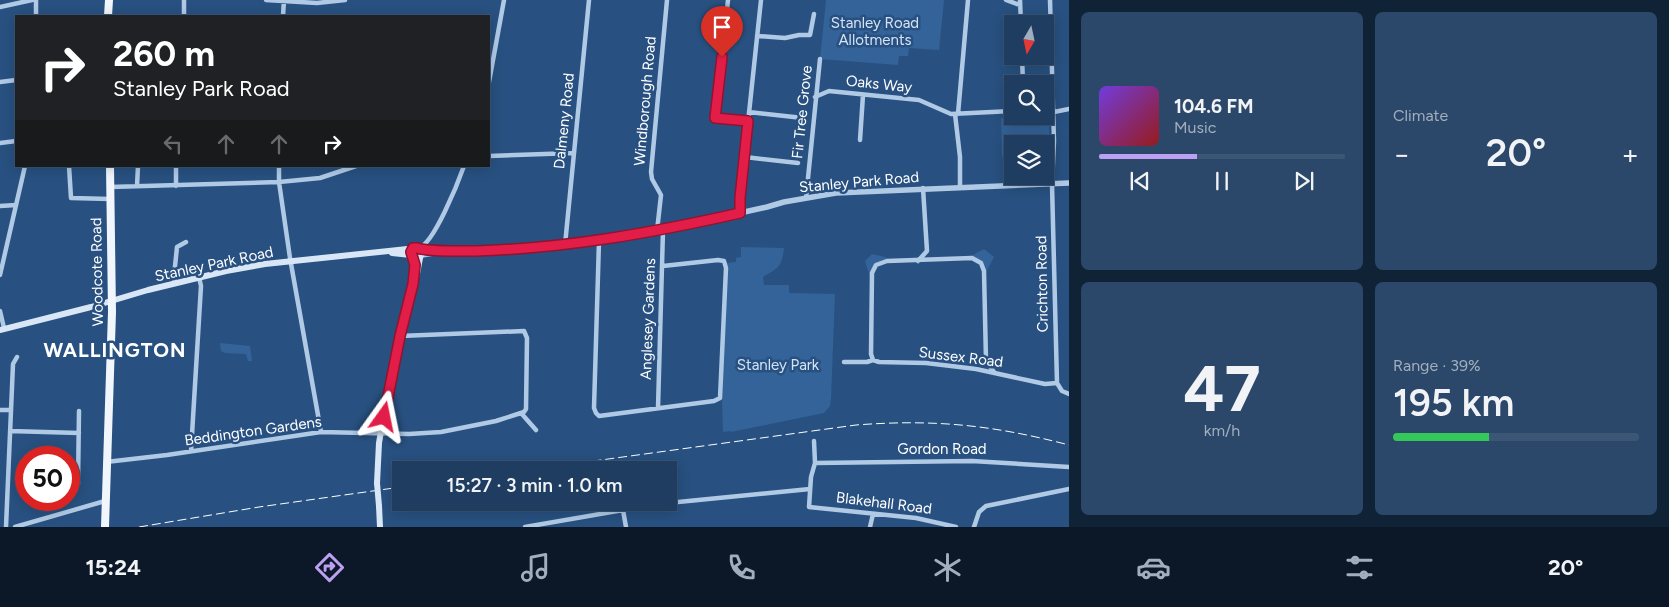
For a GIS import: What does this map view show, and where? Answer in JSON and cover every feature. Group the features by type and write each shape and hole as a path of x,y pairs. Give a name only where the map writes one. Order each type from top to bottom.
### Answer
{"main road":[{"path":"108,15 109,0"},
{"name":"Woodcote Road","path":"105,527 112,302 110,167"},
{"name":"Stanley Park Road","path":"2,329 112,302 175,283 250,266 384,252 417,253"},
{"path":"380,527 377,466 380,434 400,336 413,284 418,274 417,253"}],"street":[{"path":"0,7 32,0"},
{"path":"36,0 36,15"},
{"path":"184,0 184,15"},
{"path":"266,0 317,3 345,0"},
{"path":"490,68 504,0"},
{"name":"Dalmeny Road","path":"565,244 589,0"},
{"name":"Windborough Road","path":"660,231 661,195 652,179 651,172 667,0"},
{"path":"728,0 715,118 748,121"},
{"path":"740,213 744,157 761,0"},
{"path":"960,187 957,114 968,0"},
{"path":"1006,0 1020,2 1021,15"},
{"name":"Crichton Road","path":"1050,0 1053,75"},
{"path":"282,15 284,1"},
{"path":"757,36 785,38 810,35 814,14"},
{"name":"Fir Tree Grove","path":"806,198 820,59"},
{"path":"0,82 15,80"},
{"name":"Oaks Way","path":"817,83 826,92"},
{"name":"Oaks Way","path":"815,97 826,92 918,100 945,113 957,114"},
{"path":"860,140 863,94"},
{"path":"1054,112 1069,110"},
{"path":"957,114 1004,111"},
{"path":"749,112 803,118"},
{"path":"0,143 15,141"},
{"path":"490,156 574,153"},
{"path":"744,157 798,163"},
{"path":"0,275 26,167"},
{"path":"69,167 71,198 110,198"},
{"path":"137,186 138,167"},
{"path":"176,167 176,186"},
{"path":"279,167 279,182 290,261 321,432"},
{"path":"110,186 176,186 279,182 320,178 353,167"},
{"path":"417,253 430,239 451,198 464,167"},
{"name":"Stanley Park Road","path":"1054,184 1069,183"},
{"name":"Stanley Park Road","path":"417,253 503,250 600,241 660,231 836,193 923,188 1037,185"},
{"name":"Crichton Road","path":"1052,185 1057,383"},
{"path":"923,188 927,251 936,260"},
{"path":"0,206 16,205"},
{"name":"Anglesey Gardens","path":"658,408 662,266 660,231"},
{"path":"600,241 594,408 596,413 601,416 714,401 720,398 726,268 724,261 662,266"},
{"path":"175,283 177,247 186,242"},
{"path":"918,261 927,251"},
{"path":"873,360 871,354 874,268 882,262 972,258 983,266 986,361 994,372"},
{"path":"191,451 201,286 199,277"},
{"path":"0,310 2,329"},
{"path":"400,336 524,331 527,338 527,407 521,413 536,430"},
{"path":"6,527 13,364 17,357"},
{"name":"Sussex Road","path":"844,362 867,362 873,360 879,362 926,363 994,372 1045,384 1057,383"},
{"path":"976,369 986,361"},
{"path":"1057,383 1062,391 1069,394"},
{"path":"0,410 11,410"},
{"path":"79,411 79,446"},
{"name":"Beddington Gardens","path":"106,462 321,432 420,434 452,431 521,413"},
{"path":"10,431 79,434"},
{"path":"677,502 810,489 816,463 814,441"},
{"name":"Gordon Road","path":"816,463 972,461 1069,467"},
{"path":"974,527 979,512 986,506 1069,488"},
{"name":"Blakehall Road","path":"810,489 809,506 916,518 956,527"},
{"path":"15,527 105,501"},
{"path":"525,527 617,511"},
{"path":"623,511 626,527"},
{"path":"870,527 873,514"},
{"path":"0,519 6,520"}],"green space":[{"name":"Stanley Road Allotments","path":"826,0 944,0 939,50 909,48 908,56 899,56 898,65 820,59"},
{"path":"1001,118 1004,118 1004,125 1049,125 1049,135 1004,135 1004,157 1002,157"},
{"name":"Stanley Park","path":"741,247 784,248 782,259 778,266 763,277 764,285 789,285 789,293 835,294 831,399 830,406 824,413 723,432 722,399 726,263 736,262 736,258 741,257"},
{"path":"984,249 994,257 985,274 984,267 969,257"},
{"path":"872,254 890,260 879,262 871,280 865,261"},
{"path":"220,343 250,346 252,361 248,361 246,354 225,353 221,351"}],"railway":[{"path":"594,461 856,425 884,423 938,423 989,428 1069,445"},
{"path":"139,527 259,507 392,488"}],"district":[{"name":"WALLINGTON","path":"115,350"}],"route":[{"path":"384,417 400,336 413,284 415,265 411,252 413,248 445,251 503,250 600,241 740,213 739,206 748,121 715,118 722,57"}]}
